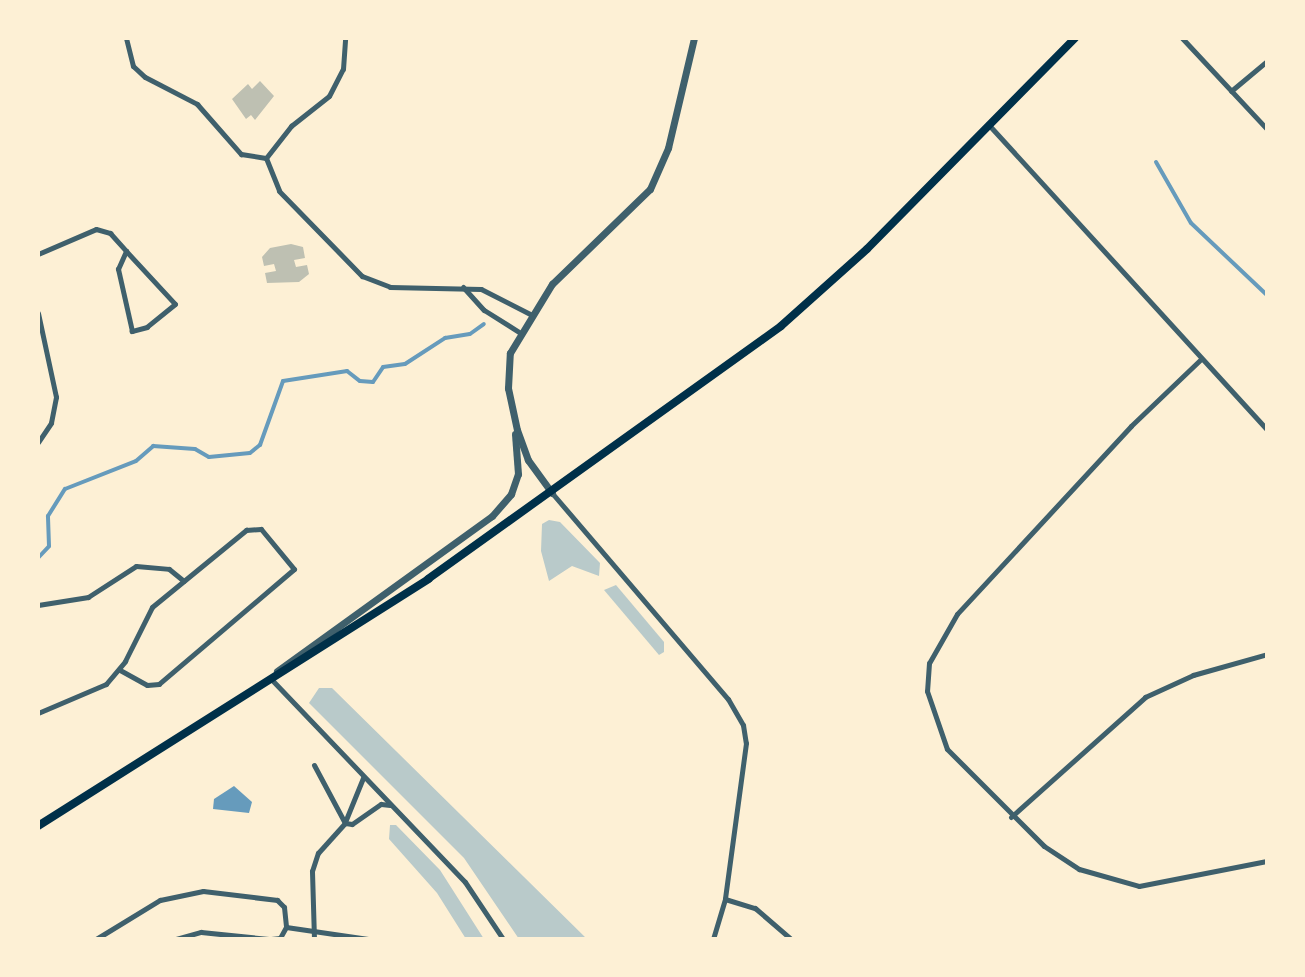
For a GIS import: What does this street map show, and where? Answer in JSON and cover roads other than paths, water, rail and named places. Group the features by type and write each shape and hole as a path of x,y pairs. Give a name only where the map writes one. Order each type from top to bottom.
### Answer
{"main road":[{"path":"38,826 272,680 552,493 781,326 867,249 1075,38"}],"street":[{"path":"126,38 133,66 145,77 197,104 241,154 266,158"},
{"path":"266,158 291,126 329,96 343,69 345,38"},
{"path":"239,701 492,516 511,494 518,474 508,374 519,332 552,284 650,189 668,148 694,38"},
{"path":"1182,38 1267,129"},
{"path":"1231,91 1267,61"},
{"path":"988,124 1267,430"},
{"path":"266,158 279,191 362,276 390,287 463,286 481,289 530,314"},
{"path":"38,254 96,229 110,233 175,304 139,330 132,331 118,269 126,251"},
{"path":"463,286 484,310 519,332"},
{"path":"38,313 56,409 38,442"},
{"path":"1201,359 1017,546 957,614 929,663 931,717 947,749 1011,817 1044,846 1110,882 1177,882 1267,861"},
{"path":"513,412 528,460 561,510 728,699 743,725 746,743 725,899 713,939"},
{"path":"38,713 94,691 120,670 143,617 255,527 294,569 159,684 147,685 120,670"},
{"path":"38,605 88,597 136,566 169,569 184,581"},
{"path":"1011,817 1145,697 1193,675 1267,654"},
{"path":"272,680 465,882 503,939"},
{"path":"314,765 345,823"},
{"path":"314,939 314,861 345,823 344,813 360,795 363,777"},
{"path":"345,823 352,824 381,804 391,805"},
{"path":"96,939 160,900 186,892 277,900 284,907 286,927 280,938 201,932 176,939"},
{"path":"725,899 755,908 791,939"},
{"path":"286,927 368,939"}],"water":[{"path":"234,786 252,802 249,813 213,809 214,799"}],"waterway":[{"path":"1156,162 1191,223 1267,295"},
{"path":"38,558 49,546 48,516 65,489 136,461 153,446 195,449 209,457 250,453 260,445 283,381 347,371 360,381 373,382 383,367 405,364 445,338 470,334 484,324"}]}
